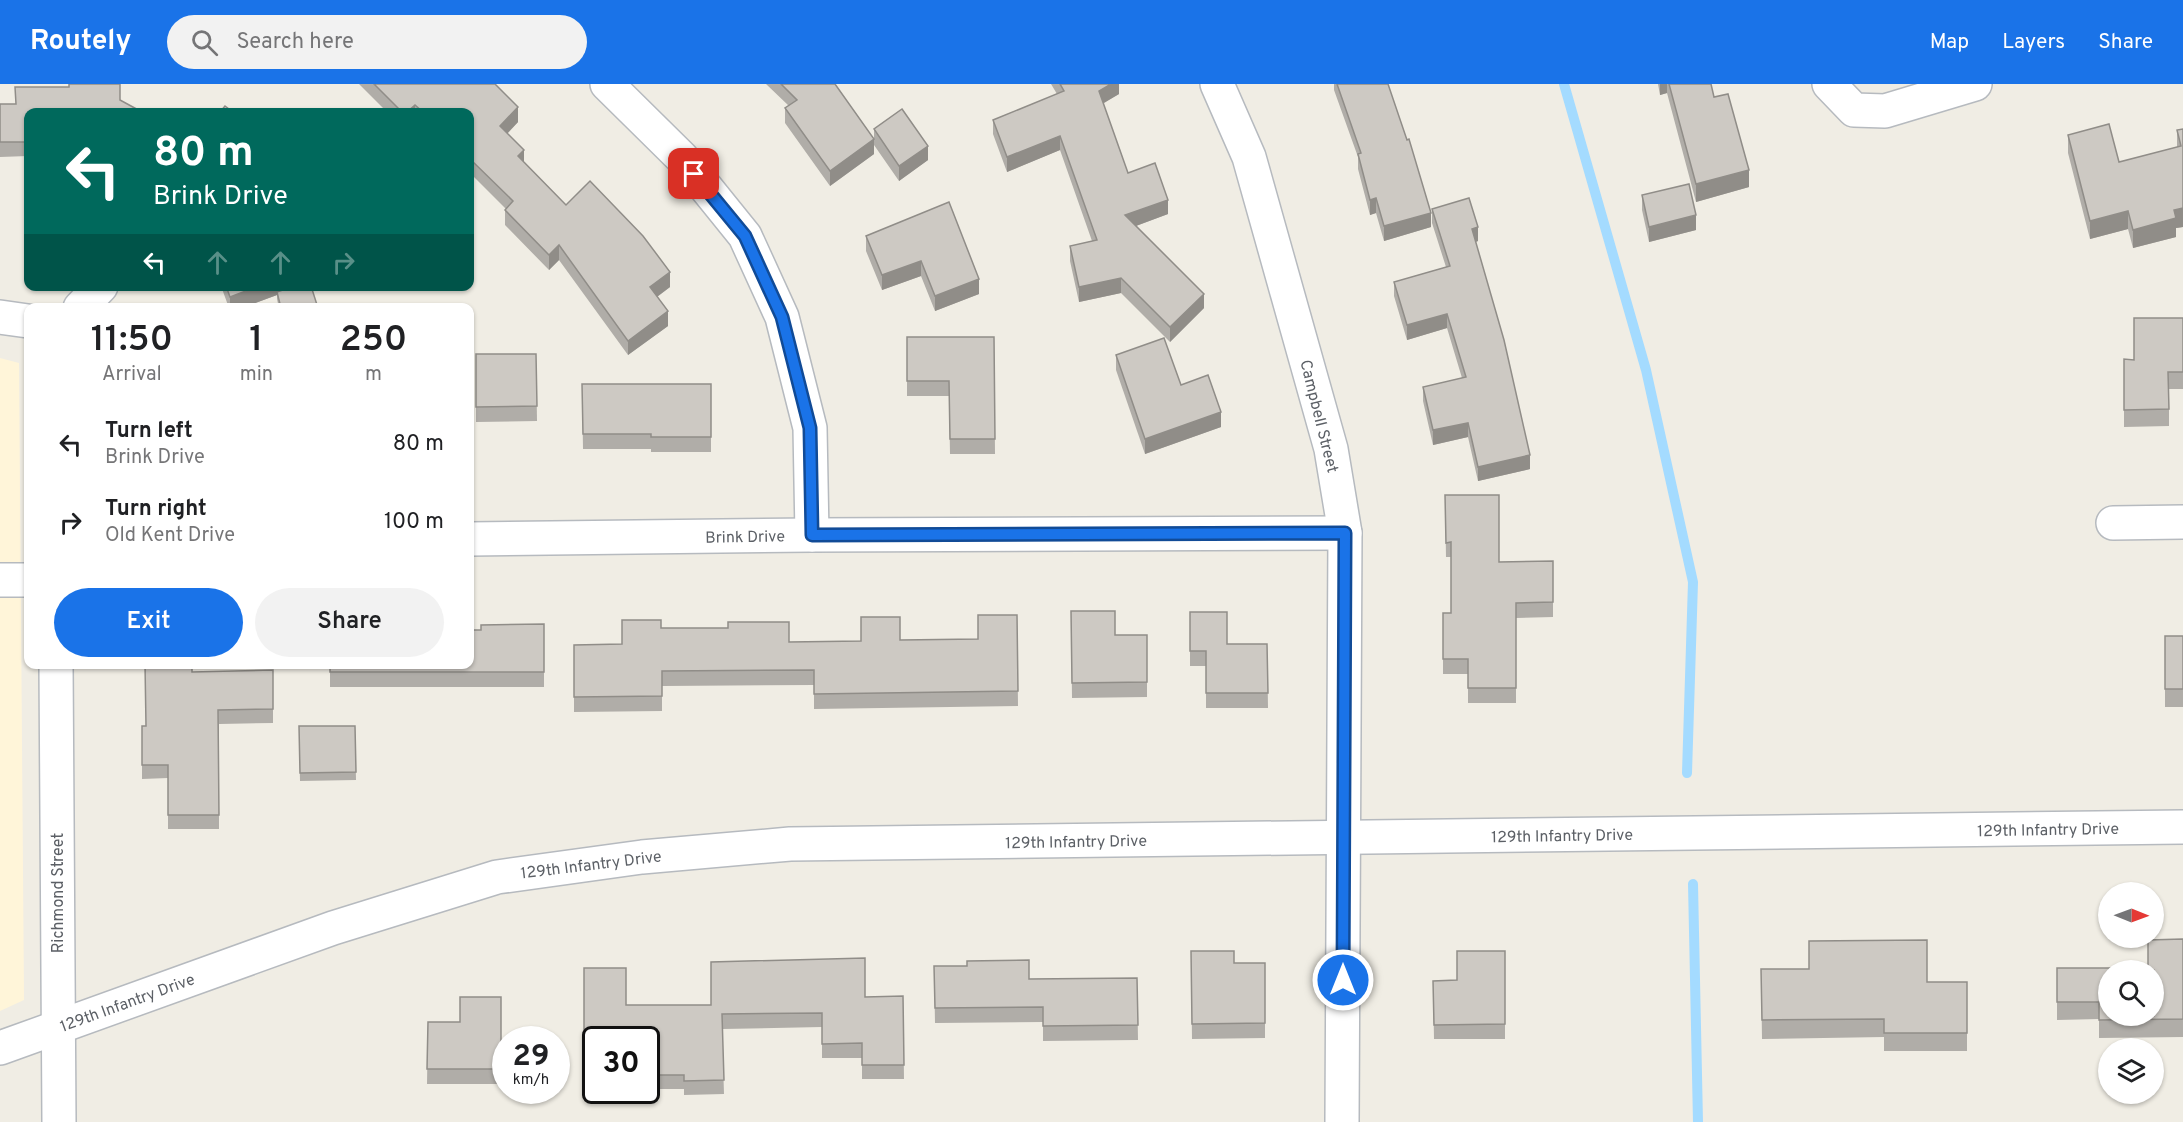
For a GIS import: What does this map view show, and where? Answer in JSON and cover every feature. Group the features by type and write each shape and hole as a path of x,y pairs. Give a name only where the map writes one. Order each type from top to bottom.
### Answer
{"street":[{"path":"607,84 682,158 745,236 750,246 782,317 810,428 812,535"},
{"name":"Campbell Street","path":"1217,84 1249,157 1331,449 1345,533 1342,1122"},
{"path":"1829,84 1854,110 1885,111 1975,84"},
{"path":"85,303 96,291"},
{"path":"0,317 24,320"},
{"path":"2113,523 2183,522"},
{"name":"Brink Drive","path":"474,539 1345,533"},
{"path":"0,580 24,580"},
{"name":"Richmond Street","path":"56,669 59,1122"},
{"name":"129th Infantry Drive","path":"0,1048 333,928 497,877 642,857 790,844 2183,827"}],"shaded area":[{"path":"0,358 19,363 24,1000 0,1011"}],"building":[{"path":"69,84 120,84 120,100 135,108 24,108 24,142 0,142 0,104 16,104 15,87 69,87"},
{"path":"374,84 495,84 518,107 500,126 524,150 518,156 566,205 590,181 643,236 670,272 650,287 668,311 628,341 559,245 549,255 505,210 513,201 474,163 474,108 418,108 415,105 412,108 398,108"},
{"path":"781,84 835,84 874,139 830,171 785,108 797,100"},
{"path":"1060,84 1111,84 1099,91 1128,173 1155,163 1168,200 1125,215 1204,294 1170,327 1121,278 1079,287 1070,246 1097,240 1060,136 1007,157 993,120 1064,91"},
{"path":"1337,84 1388,84 1407,140 1409,139 1431,213 1384,226 1376,198 1370,200 1358,154 1361,153"},
{"path":"1669,84 1711,84 1714,97 1728,94 1749,170 1696,184"},
{"path":"902,109 928,146 899,166 874,129"},
{"path":"2109,124 2119,162 2181,146 2177,130 2183,129 2183,208 2174,210 2176,218 2133,230 2128,211 2090,221 2068,135"},
{"path":"1689,184 1696,215 1649,227 1642,195"},
{"path":"1469,198 1478,227 1472,229 1504,340 1530,455 1478,467 1468,423 1433,430 1423,387 1466,377 1447,314 1407,325 1394,282 1450,266 1432,209"},
{"path":"949,202 979,279 935,296 921,261 882,275 866,236"},
{"path":"228,291 246,291 230,297"},
{"path":"313,291 316,303 280,303 277,292"},
{"path":"2134,318 2183,318 2183,372 2168,372 2169,409 2124,410 2124,359 2134,360"},
{"path":"907,337 994,337 995,439 950,439 949,381 907,381"},
{"path":"1164,338 1181,385 1208,375 1221,412 1145,439 1116,355"},
{"path":"476,354 536,354 537,406 476,407"},
{"path":"582,384 711,384 711,437 583,434"},
{"path":"1445,495 1499,495 1499,562 1553,561 1553,602 1516,603 1516,688 1468,688 1468,659 1443,659 1443,613 1451,613 1451,542 1446,543"},
{"path":"1071,611 1115,611 1115,635 1147,635 1147,682 1072,683"},
{"path":"1190,612 1227,612 1227,644 1267,644 1268,693 1206,693 1206,651 1190,651"},
{"path":"978,615 1017,615 1018,691 814,694 814,670 662,671 662,696 574,697 574,645 622,644 622,620 661,620 661,628 728,628 728,622 789,622 789,642 861,641 861,617 900,617 900,640 978,639"},
{"path":"544,624 544,672 330,672 330,669 474,669 474,630 481,630 481,625"},
{"path":"2165,636 2183,636 2183,689 2165,689"},
{"path":"145,669 192,669 192,672 273,670 273,709 218,710 219,815 168,815 168,765 142,765 142,726 146,726"},
{"path":"299,726 355,726 356,772 300,773"},
{"path":"2183,939 2183,1019 2164,1019 2164,960 2148,960 2148,948 2164,948 2164,940"},
{"path":"1927,940 1927,982 1967,982 1967,1033 1884,1033 1884,1019 1762,1020 1761,969 1809,969 1809,941"},
{"path":"1191,951 1234,951 1234,963 1265,963 1265,1023 1192,1024"},
{"path":"1457,951 1505,951 1505,1024 1434,1025 1433,981 1457,980"},
{"path":"865,958 865,997 903,996 904,1065 862,1065 862,1043 822,1044 822,1013 722,1014 724,1080 684,1081 684,1075 660,1075 660,1026 584,1026 584,968 626,968 626,1005 711,1005 711,962"},
{"path":"1029,960 1029,979 1137,978 1138,1025 1043,1026 1043,1007 935,1008 934,966 967,966 967,961"},
{"path":"2057,968 2098,968 2098,1002 2057,1002"},
{"path":"460,997 501,997 501,1026 492,1026 492,1069 427,1069 428,1022 460,1022"}],"waterway":[{"path":"1564,84 1646,370 1693,582 1687,773"},
{"path":"1693,884 1698,1122"}],"route":[{"path":"694,174 745,236 782,317 810,428 812,535 1345,533 1343,980"}]}
